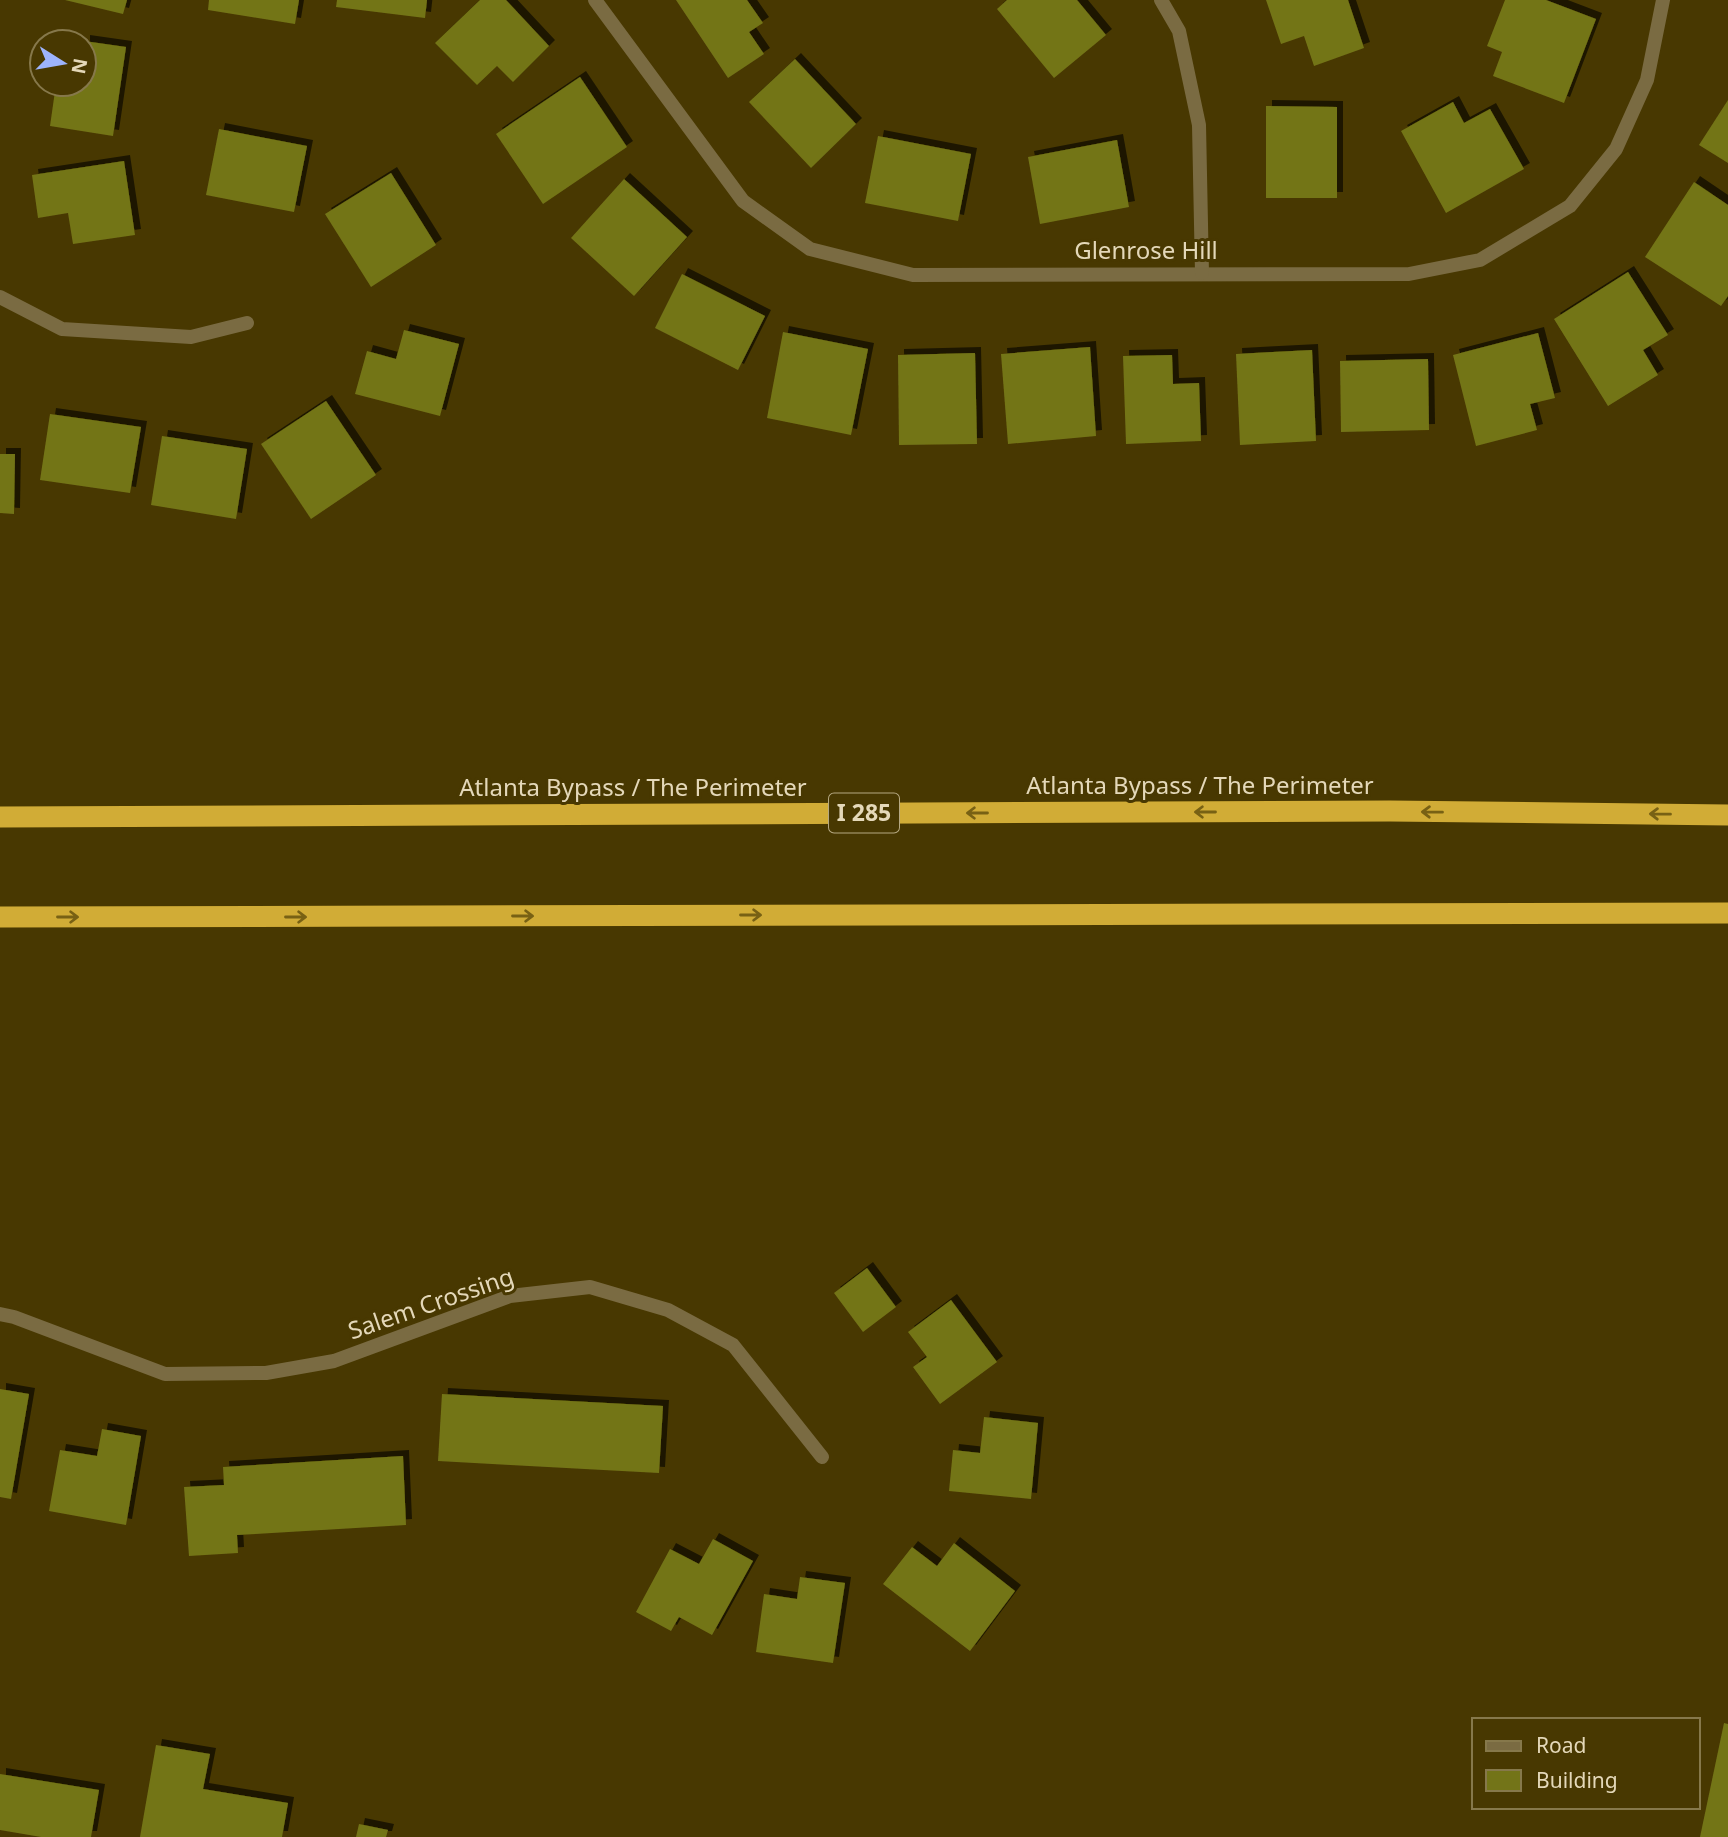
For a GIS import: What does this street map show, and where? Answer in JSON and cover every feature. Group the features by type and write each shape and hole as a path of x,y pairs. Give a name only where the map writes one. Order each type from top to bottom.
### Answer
{"highway":[{"name":"Atlanta Bypass / The Perimeter","path":"0,817 1362,811 1728,815"},
{"path":"0,917 1728,913"}],"street":[{"name":"Glenrose Hill","path":"595,0 743,201 810,249 913,275 1409,274 1480,260 1570,206 1616,149 1647,80 1663,0"},
{"path":"1161,0 1179,31 1199,125 1202,273"},
{"path":"0,297 62,330 191,337 247,323"},
{"name":"Salem Crossing","path":"0,1314 165,1374 266,1373 334,1360 510,1296 590,1287 668,1310 733,1345 822,1457"}],"building":[{"path":"65,0 127,0 123,14"},
{"path":"209,0 299,0 295,24 208,10"},
{"path":"337,0 427,0 425,18 336,7"},
{"path":"480,0 506,0 549,46 513,82 497,66 477,85 435,43"},
{"path":"676,0 747,0 763,23 749,32 764,54 728,78"},
{"path":"1007,0 1077,0 1106,35 1054,78 997,9"},
{"path":"1266,0 1348,0 1364,48 1314,66 1304,36 1281,44"},
{"path":"1505,0 1546,0 1596,19 1564,103 1493,76 1502,52 1487,46"},
{"path":"98,43 126,47 113,136 50,126 54,98 98,98"},
{"path":"795,59 856,124 811,168 749,102"},
{"path":"580,77 627,147 543,204 496,134"},
{"path":"1728,100 1728,163 1699,145"},
{"path":"1453,102 1464,123 1490,109 1524,169 1446,213 1401,131"},
{"path":"1266,106 1337,107 1337,198 1266,198"},
{"path":"219,129 307,146 294,212 206,195"},
{"path":"878,136 971,154 958,221 865,203"},
{"path":"1117,140 1129,207 1040,224 1028,157"},
{"path":"124,161 135,235 73,244 68,213 38,218 32,175"},
{"path":"391,173 436,245 371,287 325,214"},
{"path":"624,179 687,237 634,296 571,238"},
{"path":"1694,182 1728,205 1728,296 1721,306 1645,257"},
{"path":"1628,272 1668,335 1643,350 1658,375 1608,406 1554,319"},
{"path":"682,274 765,316 738,370 655,328"},
{"path":"404,330 459,344 440,416 355,394 367,351 396,359"},
{"path":"783,332 868,349 851,435 767,418"},
{"path":"1538,333 1555,398 1530,404 1537,430 1476,446 1453,355"},
{"path":"1090,347 1096,436 1008,444 1001,354"},
{"path":"1312,350 1316,441 1240,445 1236,354"},
{"path":"975,353 977,444 899,445 898,355"},
{"path":"1172,355 1173,384 1199,383 1201,441 1126,444 1123,356"},
{"path":"1428,359 1429,430 1341,432 1340,361"},
{"path":"326,401 376,475 311,519 261,444"},
{"path":"50,414 141,427 130,493 40,480"},
{"path":"162,436 247,449 236,519 151,505"},
{"path":"0,454 15,454 14,514 0,513"},
{"path":"867,1268 896,1307 863,1332 834,1293"},
{"path":"951,1300 997,1362 940,1404 913,1367 927,1357 908,1332"},
{"path":"0,1389 29,1394 11,1499 0,1497"},
{"path":"442,1394 663,1406 659,1473 438,1461"},
{"path":"984,1417 1038,1423 1031,1499 949,1491 953,1450 980,1453"},
{"path":"102,1429 141,1436 126,1525 49,1511 60,1450 97,1456"},
{"path":"403,1456 406,1525 237,1535 238,1553 189,1556 184,1487 224,1485 223,1467"},
{"path":"713,1539 753,1561 712,1635 679,1617 671,1631 636,1612 670,1549 699,1564"},
{"path":"954,1543 1015,1591 970,1651 883,1584 912,1547 937,1566"},
{"path":"800,1577 845,1583 833,1663 756,1652 764,1594 797,1599"},
{"path":"1724,1723 1728,1724 1728,1837 1700,1837"},
{"path":"156,1745 210,1754 203,1789 288,1803 282,1837 140,1837"},
{"path":"0,1774 99,1790 91,1837 41,1837 0,1830"},
{"path":"359,1824 388,1830 386,1837 356,1837"}]}
